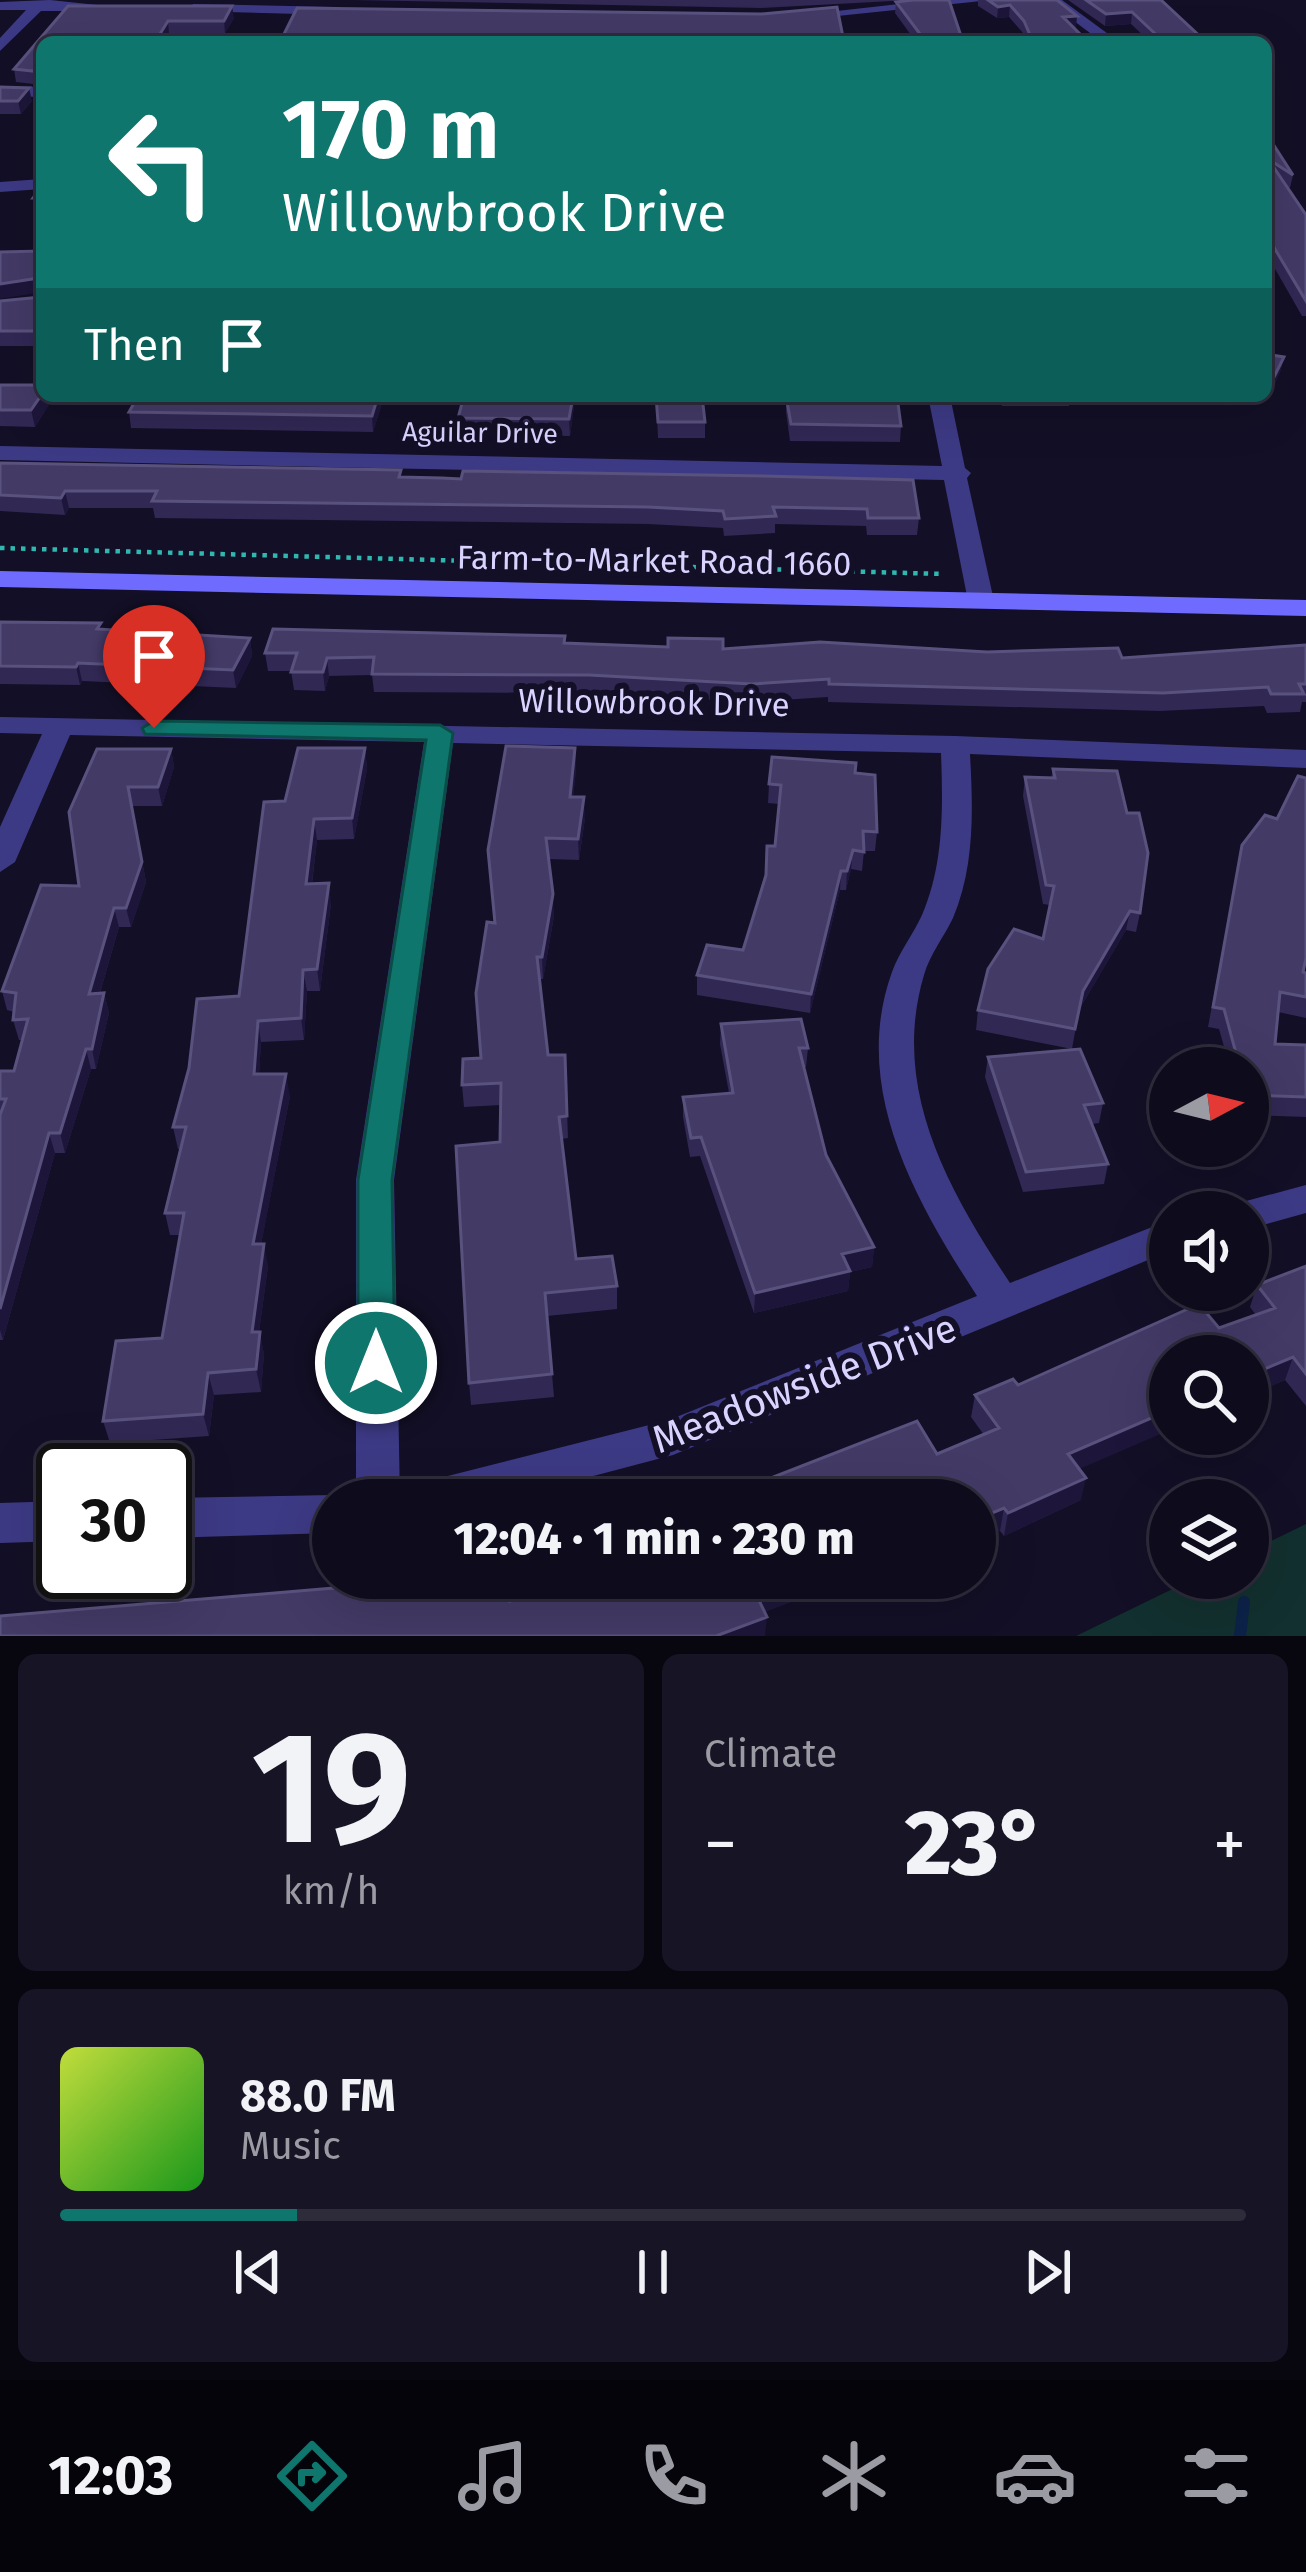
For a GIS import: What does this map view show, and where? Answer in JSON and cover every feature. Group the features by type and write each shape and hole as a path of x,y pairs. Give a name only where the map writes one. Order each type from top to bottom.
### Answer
{"main road":[{"name":"Farm-to-Market Road 1660","path":"0,579 1306,608"}],"street":[{"path":"784,16 984,0"},
{"path":"1053,0 1104,36"},
{"path":"0,47 40,3"},
{"path":"0,6 40,3 130,8"},
{"path":"177,8 364,11"},
{"path":"852,14 867,28"},
{"path":"0,91 36,92"},
{"path":"0,187 36,184"},
{"path":"941,402 981,601"},
{"name":"Aguilar Drive","path":"0,453 959,473"},
{"name":"Willowbrook Drive","path":"0,725 955,745 1306,759"},
{"path":"0,862 59,727"},
{"path":"378,1479 375,1180 440,733"},
{"path":"955,745 959,835 938,915 908,970 895,1025 897,1100 917,1162 1004,1306"},
{"path":"1269,1209 1306,1199"},
{"name":"Meadowside Drive","path":"510,1479 673,1437 1149,1244"},
{"path":"192,1518 312,1515"},
{"path":"0,1523 36,1522"}],"path":[{"path":"0,548 931,570 953,576"}],"green space":[{"path":"1306,1524 1306,1636 1076,1636 1152,1599 1269,1599 1269,1542"}],"building":[{"path":"949,0 961,36 922,36 896,2"},
{"path":"988,0 1057,0 1077,16 1063,17 1082,36 1030,36 1010,5 998,7"},
{"path":"1086,0 1161,0 1200,36 1158,36 1132,12 1106,14"},
{"path":"68,6 232,6 224,21 168,21 159,36 42,36"},
{"path":"837,7 843,36 283,36 297,8 761,14"},
{"path":"36,43 36,71 14,69"},
{"path":"0,87 29,88 18,101 0,101"},
{"path":"1272,142 1293,175 1272,162"},
{"path":"1272,165 1306,215 1306,301 1272,244"},
{"path":"36,251 36,278 0,284 0,252"},
{"path":"36,298 36,331 0,331 0,301"},
{"path":"1272,355 1284,357 1273,379"},
{"path":"0,385 36,385 36,402 31,410 0,410"},
{"path":"135,402 376,402 372,416 129,412"},
{"path":"462,402 572,402 569,419 458,418"},
{"path":"656,402 703,402 705,422 658,422"},
{"path":"787,402 898,402 901,426 791,424"},
{"path":"0,463 401,470 399,477 461,479 463,471 913,480 919,518 868,518 867,509 773,507 776,516 725,519 723,511 648,507 152,501 157,491 65,491 61,498 0,495"},
{"path":"0,622 101,623 97,629 250,638 233,670 78,663 76,667 0,666"},
{"path":"273,629 565,636 564,643 668,647 668,638 723,639 723,649 820,642 987,652 1118,648 1122,658 1306,645 1306,684 1299,684 1304,694 1271,694 1268,687 1163,693 829,684 829,679 752,684 589,675 372,674 374,657 327,658 323,672 291,672 297,653 265,653"},
{"path":"506,746 575,748 570,797 584,797 578,839 546,838 553,894 542,957 537,957 548,1055 565,1055 567,1116 559,1117 576,1259 612,1256 617,1286 545,1293 552,1374 469,1383 456,1146 500,1142 501,1083 462,1085 463,1059 481,1058 476,993 487,922 495,923 488,850"},
{"path":"298,748 365,748 352,818 314,819 306,884 329,883 317,969 303,970 301,1018 258,1021 254,1074 286,1074 253,1244 264,1244 252,1332 260,1332 256,1369 208,1373 203,1414 103,1421 116,1341 162,1338 184,1213 165,1213 186,1127 173,1127 189,1068 197,999 239,996 264,802 285,801"},
{"path":"97,749 171,749 158,787 128,787 142,862 126,908 114,908 89,994 104,993 92,1049 86,1049 60,1133 49,1133 0,1309 0,1115 6,1099 0,1099 0,1071 14,1071 28,1019 13,1020 16,993 2,991 41,885 79,886 69,812"},
{"path":"772,757 856,763 855,773 875,775 877,832 863,831 864,852 853,850 847,871 841,871 811,994 697,975 707,945 743,950 766,875 767,846 775,846 781,785 769,784"},
{"path":"1053,769 1117,771 1127,813 1139,813 1148,853 1140,913 1130,911 1083,991 1075,1029 978,1010 988,969 1014,929 1043,939 1054,886 1046,885 1025,777 1055,778"},
{"path":"1298,776 1306,778 1306,997 1280,992 1275,1044 1306,1045 1306,1097 1269,1096 1269,1047 1234,1047 1224,1009 1213,1007 1242,845 1265,815 1277,819"},
{"path":"801,1019 808,1048 799,1048 826,1155 874,1247 842,1254 850,1271 755,1293 701,1137 691,1138 683,1097 733,1093 721,1024"},
{"path":"1080,1049 1103,1103 1084,1105 1108,1164 1026,1172 988,1057"},
{"path":"1306,1266 1306,1374 1293,1357 1269,1367 1269,1335 1149,1335 1149,1419 1068,1454 1086,1478 1008,1513 1004,1508 996,1511 996,1479 768,1479 917,1421 937,1454 999,1428 975,1395 1013,1379 1018,1385 1183,1311 1205,1311 1219,1328 1269,1311 1275,1308 1269,1300 1269,1280"},
{"path":"312,1590 312,1599 758,1599 767,1617 716,1636 0,1636 0,1616"}],"waterway":[{"path":"1240,1636 1244,1602"}],"route":[{"path":"154,728 440,733 375,1180 376,1363"}]}
